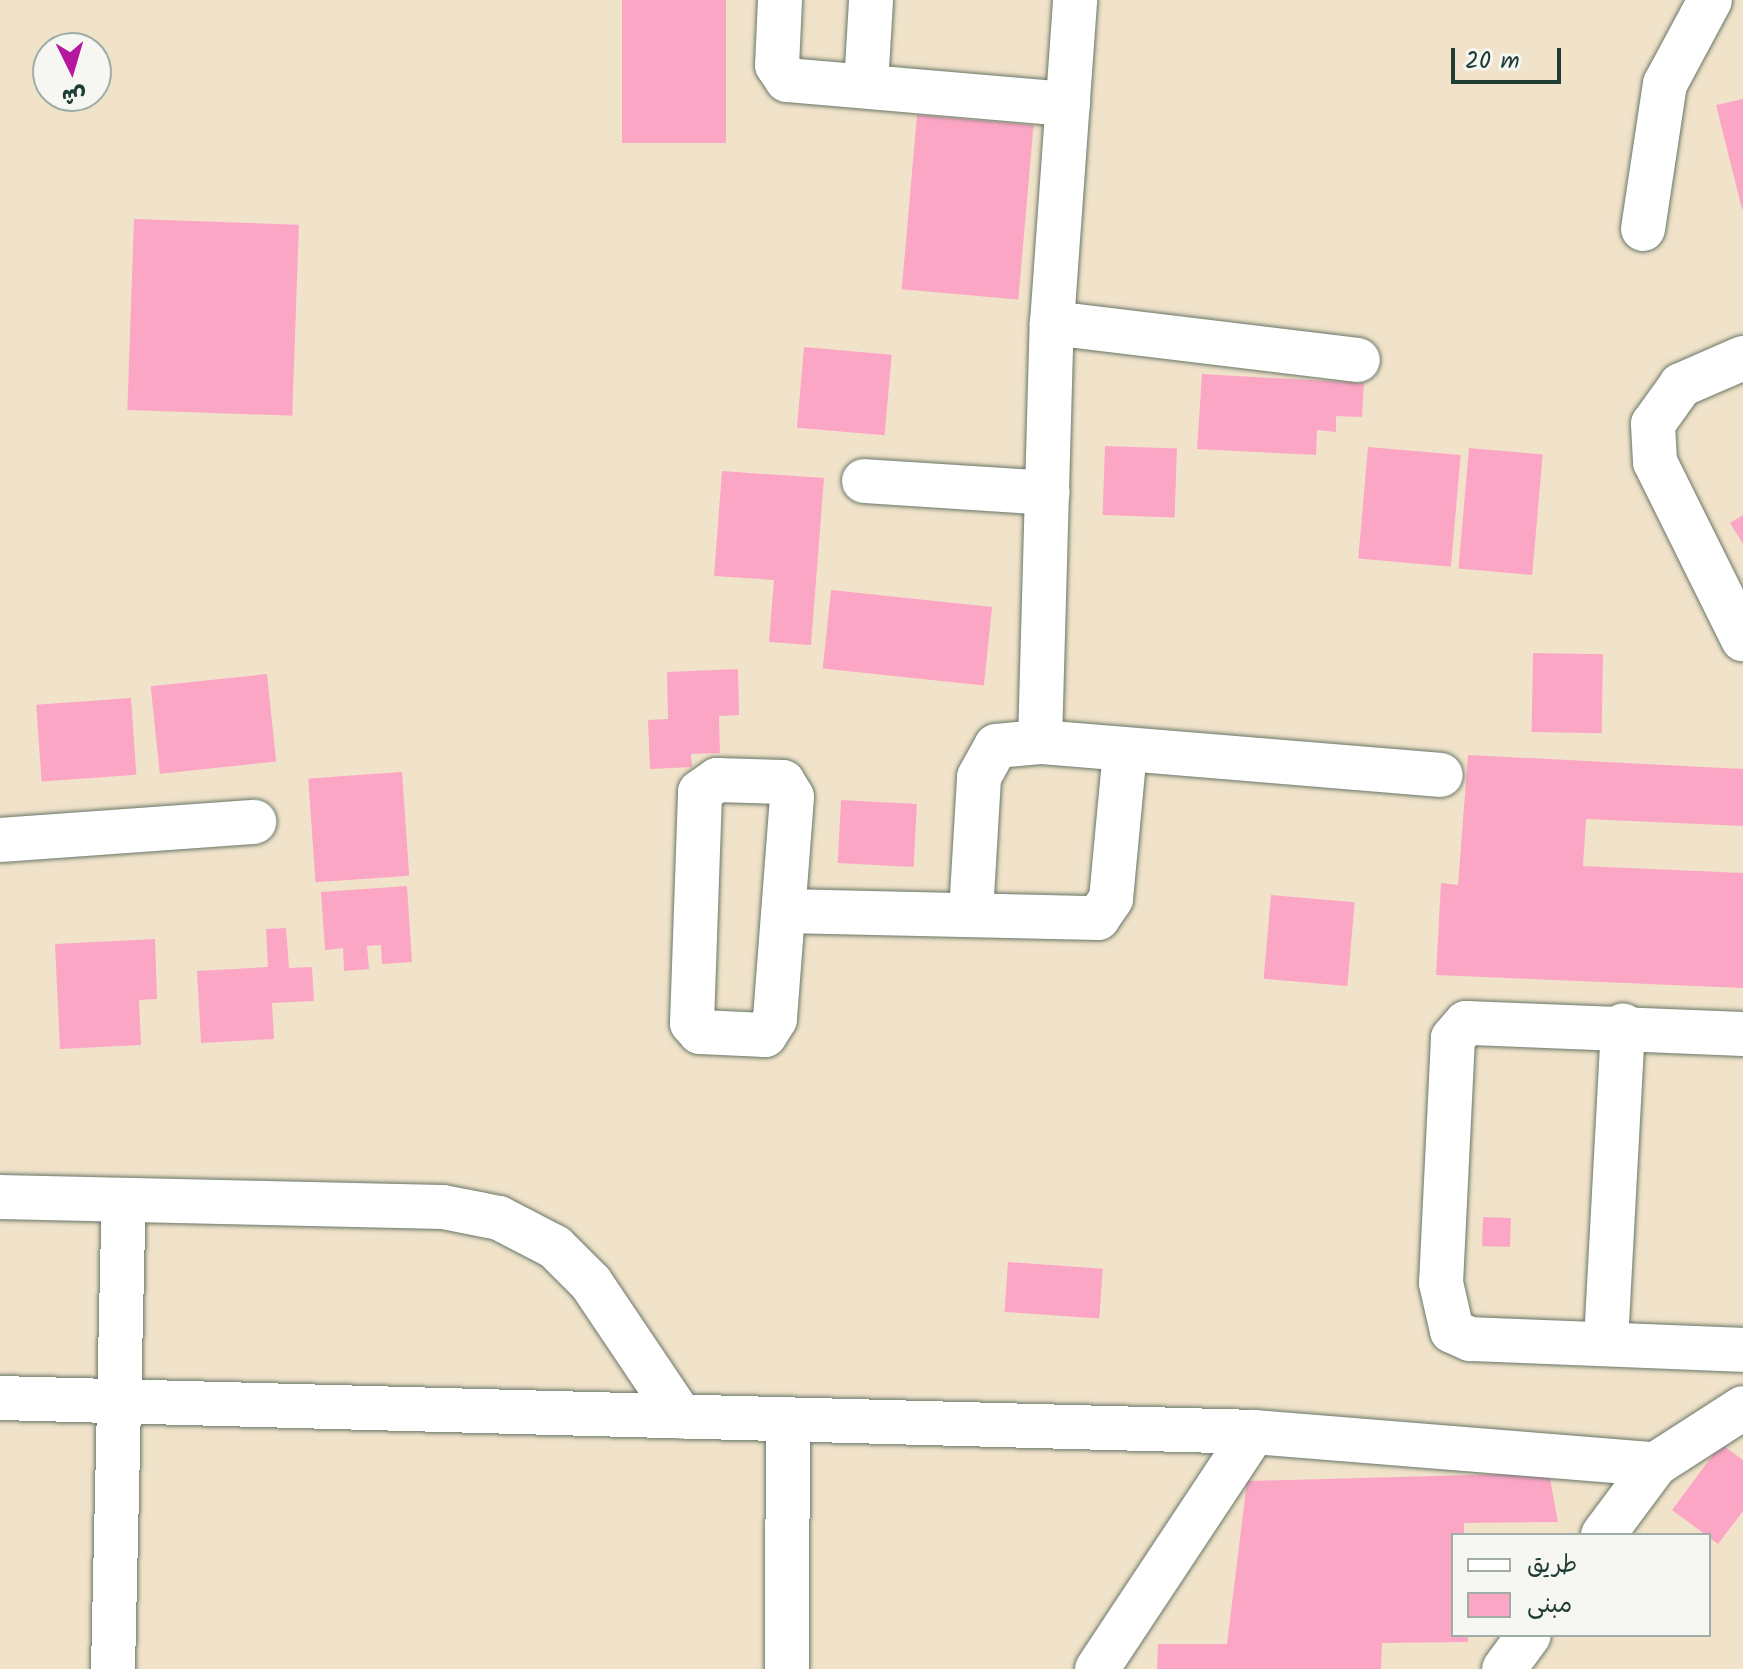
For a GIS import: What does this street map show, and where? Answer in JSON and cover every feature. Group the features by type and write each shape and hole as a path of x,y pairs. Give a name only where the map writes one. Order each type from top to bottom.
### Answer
{"street":[{"path":"780,0 777,65 787,80 1068,104"},
{"path":"866,85 871,0"},
{"path":"1040,742 1052,323 1075,0"},
{"path":"1643,229 1665,84 1710,0"},
{"path":"1052,323 1358,360"},
{"path":"1743,358 1681,385 1653,424 1655,462 1743,639"},
{"path":"864,481 1048,493"},
{"path":"971,913 986,754 996,746 1040,742 1441,775"},
{"path":"784,911 971,913 1081,921 1106,911 1125,750"},
{"path":"707,784 787,787 784,911 773,1028 765,1035 694,1030 700,792 707,784"},
{"path":"0,840 254,822"},
{"path":"1743,1034 1488,1018 1466,1023 1453,1038 1441,1283 1452,1331 1470,1339 1606,1341 1743,1350"},
{"path":"1606,1341 1623,1025"},
{"path":"0,1197 443,1207 499,1218 543,1239 591,1283 681,1417"},
{"path":"113,1669 124,1201"},
{"path":"0,1398 1254,1432 1656,1464"},
{"path":"1604,1533 1656,1464 1743,1408"},
{"path":"787,1669 788,1420"},
{"path":"1097,1669 1254,1432"},
{"path":"1504,1669 1528,1637"}],"building":[{"path":"622,0 726,0 726,143 622,143"},
{"path":"1743,99 1743,209 1742,209 1716,105"},
{"path":"917,115 1034,125 1018,300 902,289"},
{"path":"134,219 299,225 292,416 127,410"},
{"path":"804,347 892,355 885,435 797,428"},
{"path":"1202,374 1364,383 1362,417 1336,416 1336,432 1317,430 1316,455 1197,449"},
{"path":"1105,446 1177,449 1175,517 1103,515"},
{"path":"1368,447 1461,455 1451,567 1358,559"},
{"path":"1469,448 1543,454 1532,575 1458,569"},
{"path":"722,471 824,478 811,645 769,642 774,580 714,576"},
{"path":"1743,515 1743,544 1730,523"},
{"path":"831,590 992,607 984,686 823,669"},
{"path":"1533,653 1603,654 1602,733 1532,732"},
{"path":"738,669 739,715 719,716 720,753 691,754 692,767 650,769 648,720 668,719 667,672"},
{"path":"267,674 276,762 160,774 151,686"},
{"path":"131,698 136,775 42,781 36,705"},
{"path":"1468,755 1743,769 1743,826 1586,819 1583,866 1743,873 1743,988 1436,975 1441,883 1458,885"},
{"path":"402,772 409,876 315,882 308,779"},
{"path":"841,800 917,804 914,867 838,863"},
{"path":"407,886 412,962 382,964 381,945 367,946 369,969 344,971 343,948 325,950 321,892"},
{"path":"1271,895 1355,902 1347,986 1264,979"},
{"path":"286,928 289,968 312,967 314,1001 272,1003 274,1039 201,1043 197,971 268,967 266,929"},
{"path":"155,939 157,999 139,1000 141,1045 60,1049 55,944"},
{"path":"1483,1217 1511,1218 1510,1247 1482,1246"},
{"path":"1008,1262 1103,1269 1099,1319 1005,1312"},
{"path":"1721,1444 1743,1460 1743,1511 1718,1544 1711,1539 1711,1533 1703,1533 1672,1510"},
{"path":"1549,1473 1558,1522 1464,1523 1464,1533 1451,1533 1451,1637 1468,1637 1468,1642 1382,1643 1381,1669 1157,1669 1158,1644 1227,1644 1247,1481"}]}
